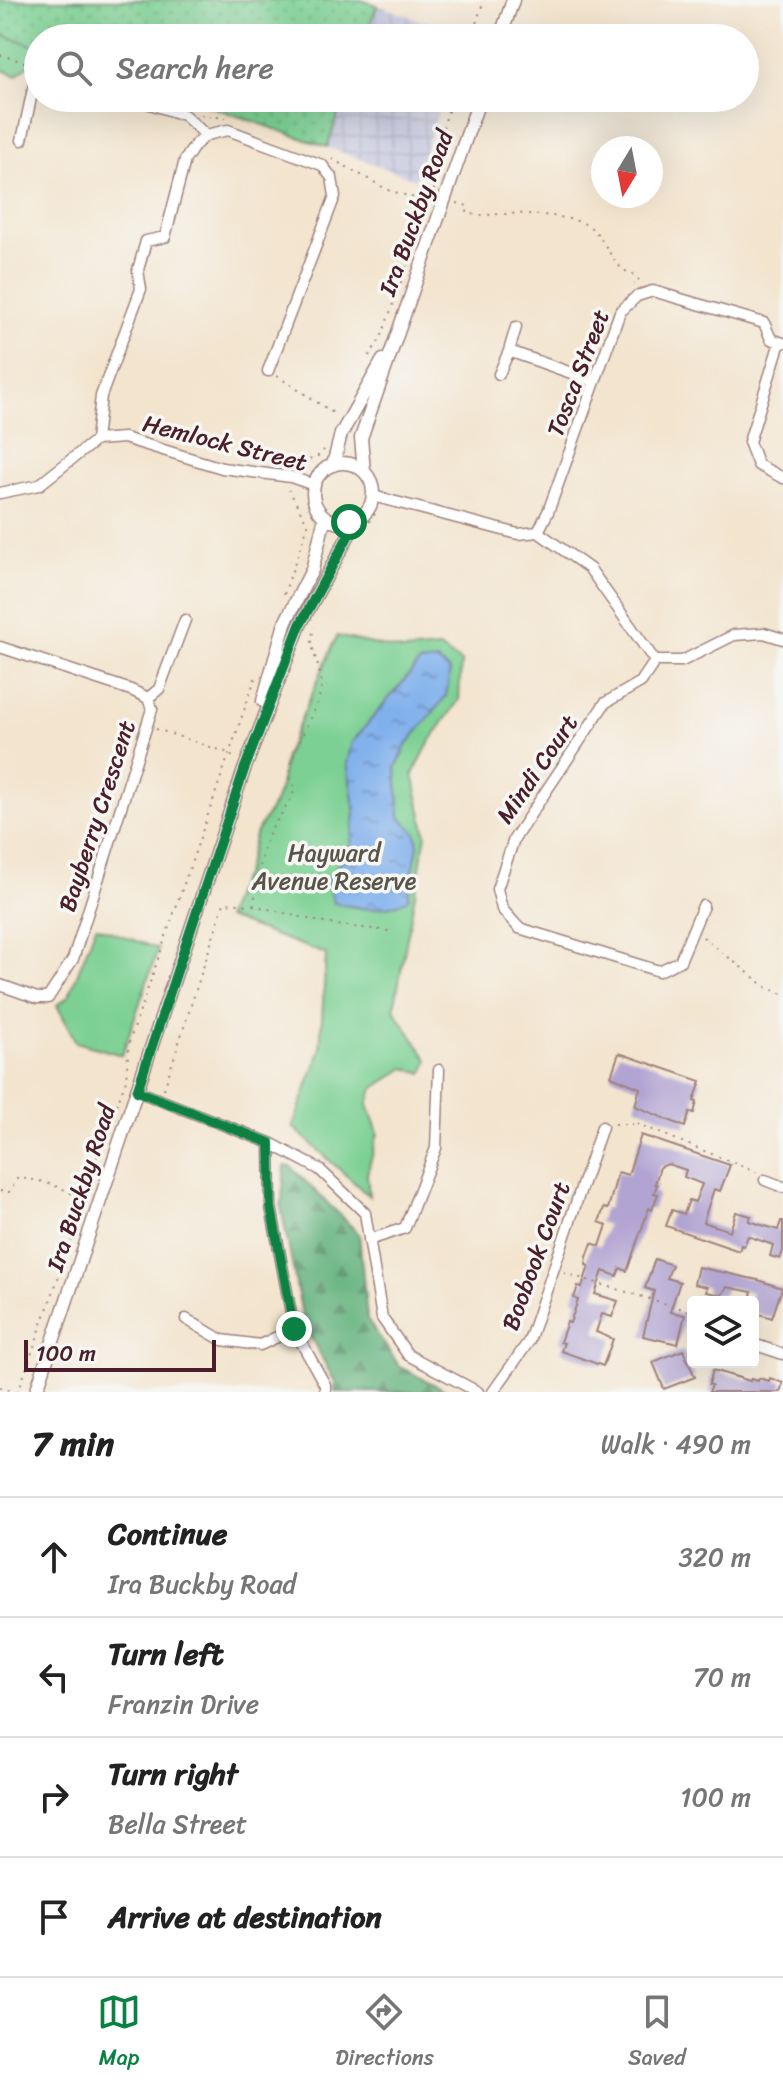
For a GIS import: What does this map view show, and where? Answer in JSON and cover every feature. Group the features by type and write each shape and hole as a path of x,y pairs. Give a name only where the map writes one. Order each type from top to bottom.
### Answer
{"street":[{"path":"505,24 513,0"},
{"path":"22,140 28,112"},
{"path":"175,112 184,115 206,135"},
{"name":"Ira Buckby Road","path":"364,471 361,438 475,112"},
{"path":"0,493 39,485 96,440 101,396 141,289 138,270 146,241 165,237 185,160 195,145 206,135 228,130 322,165 332,178 335,196 268,371"},
{"name":"Tosca Street","path":"538,532 620,312 637,296 653,291 764,323 771,339 782,343"},
{"path":"499,374 516,327"},
{"name":"Ira Buckby Road","path":"333,465 341,434 393,342"},
{"path":"782,343 749,442 758,465 783,478"},
{"path":"509,351 594,381"},
{"name":"Hemlock Street","path":"96,440 124,438 222,468 291,477 314,485"},
{"path":"379,498 359,524 340,523 325,517 314,503 314,485 324,469 349,464 364,471 379,498 518,534 538,532 590,569 655,661 682,661 734,635 764,633 783,639"},
{"name":"Ira Buckby Road","path":"244,770 285,623 312,570 325,517"},
{"name":"Ira Buckby Road","path":"36,1392 244,770 300,625 359,524"},
{"path":"148,698 159,689 185,620"},
{"name":"Bayberry Crescent","path":"0,647 131,690 148,698 152,709 73,959 48,998 37,998 0,985"},
{"name":"Mindi Court","path":"655,661 641,682 605,703 514,839 497,889 502,909 519,928 659,971 680,961 703,906"},
{"path":"369,1240 405,1228 436,1148 439,1070"},
{"path":"137,1091 270,1143 319,1169 365,1213 382,1318 408,1355 478,1392"},
{"name":"Boobook Court","path":"493,1392 529,1341 602,1127"},
{"path":"270,1143 271,1207 294,1329 325,1385 325,1392"},
{"path":"765,1180 783,1187"},
{"path":"186,1319 222,1340 260,1345 294,1329"},
{"path":"759,1346 783,1354"}],"path":[{"path":"476,24 484,0"},
{"path":"0,55 24,63"},
{"path":"429,202 435,188 432,164 448,112"},
{"path":"445,199 468,206 467,213 484,217 542,215 584,224 601,236 610,254 626,273 636,275 639,281 628,288"},
{"path":"370,365 369,355 381,338 415,243"},
{"path":"268,371 343,420"},
{"path":"284,596 308,525 289,492 292,467 318,456 329,446"},
{"path":"359,524 379,498"},
{"path":"253,905 267,838 292,800 295,788 290,776 292,762 322,688 311,645 311,635 317,622"},
{"path":"0,1387 18,1392 77,1225 80,1202 126,1080 129,1043 259,668"},
{"path":"147,726 229,753 244,770"},
{"path":"160,1100 224,903 253,905 328,924 389,931"},
{"path":"692,930 766,987 783,994"},
{"path":"602,1127 633,1122 752,1169 765,1180"},
{"path":"0,1191 10,1192 17,1179 25,1178 71,1192 80,1202 98,1207"},
{"path":"555,1270 687,1310"}],"shaded area":[{"path":"377,5 431,24 370,24"},
{"path":"339,112 438,112 415,179 327,147"}],"green space":[{"path":"0,0 361,0 377,5 370,24 24,24 24,42 0,34"},
{"path":"0,34 24,42 24,69 16,75 0,69"},
{"path":"226,112 339,112 327,147"},
{"name":"Hayward Avenue Reserve","path":"337,636 403,651 439,648 461,662 459,700 429,743 413,774 426,834 394,1009 428,1060 423,1073 405,1068 373,1089 368,1104 378,1133 367,1174 369,1196 293,1127 320,1051 326,954 226,918 245,874 255,835 280,787 285,756"},
{"path":"96,926 158,949 122,1055 76,1042 57,1005 69,996"},
{"path":"285,1166 291,1167 359,1234 367,1319 400,1367 449,1392 335,1392 335,1382 304,1325 281,1208"}],"water":[{"path":"437,661 450,671 446,696 406,746 396,768 400,817 416,833 418,845 408,899 390,906 372,908 334,903 327,883 351,843 355,813 347,763 352,742 419,663"}],"building":[{"path":"619,1053 701,1081 694,1101 697,1102 694,1113 690,1112 685,1127 635,1106 640,1088 611,1076"},
{"path":"641,1135 730,1165 720,1191 714,1189 703,1222 730,1231 736,1212 751,1216 749,1221 778,1230 783,1221 783,1251 780,1259 770,1256 773,1245 748,1236 739,1251 666,1226 672,1210 684,1214 689,1200 695,1202 702,1184 684,1177 686,1170 668,1164 660,1167 654,1193 658,1194 652,1210 649,1208 627,1271 620,1268 617,1276 603,1271 595,1294 618,1301 612,1317 602,1314 596,1332 613,1339 603,1366 561,1351 564,1343 560,1342 578,1300 574,1298 578,1286 582,1287 589,1266 586,1265 587,1257 592,1243 600,1246 607,1225 599,1222 604,1208 608,1209 618,1172 628,1175"},
{"path":"655,1259 672,1265 667,1278 680,1282 670,1312 685,1315 678,1344 643,1336 654,1291 645,1288"},
{"path":"698,1267 782,1288 772,1318 759,1314 759,1296 751,1296 752,1292 727,1287 722,1295 706,1292 707,1287 694,1284"},
{"path":"683,1350 687,1368 691,1368 695,1377 664,1389 653,1362"},
{"path":"713,1370 750,1381 758,1381 759,1378 769,1381 770,1378 783,1383 780,1392 709,1392"}],"route":[{"path":"294,1329 271,1207 270,1143 137,1091 244,770 300,625 357,520 349,522"}]}
